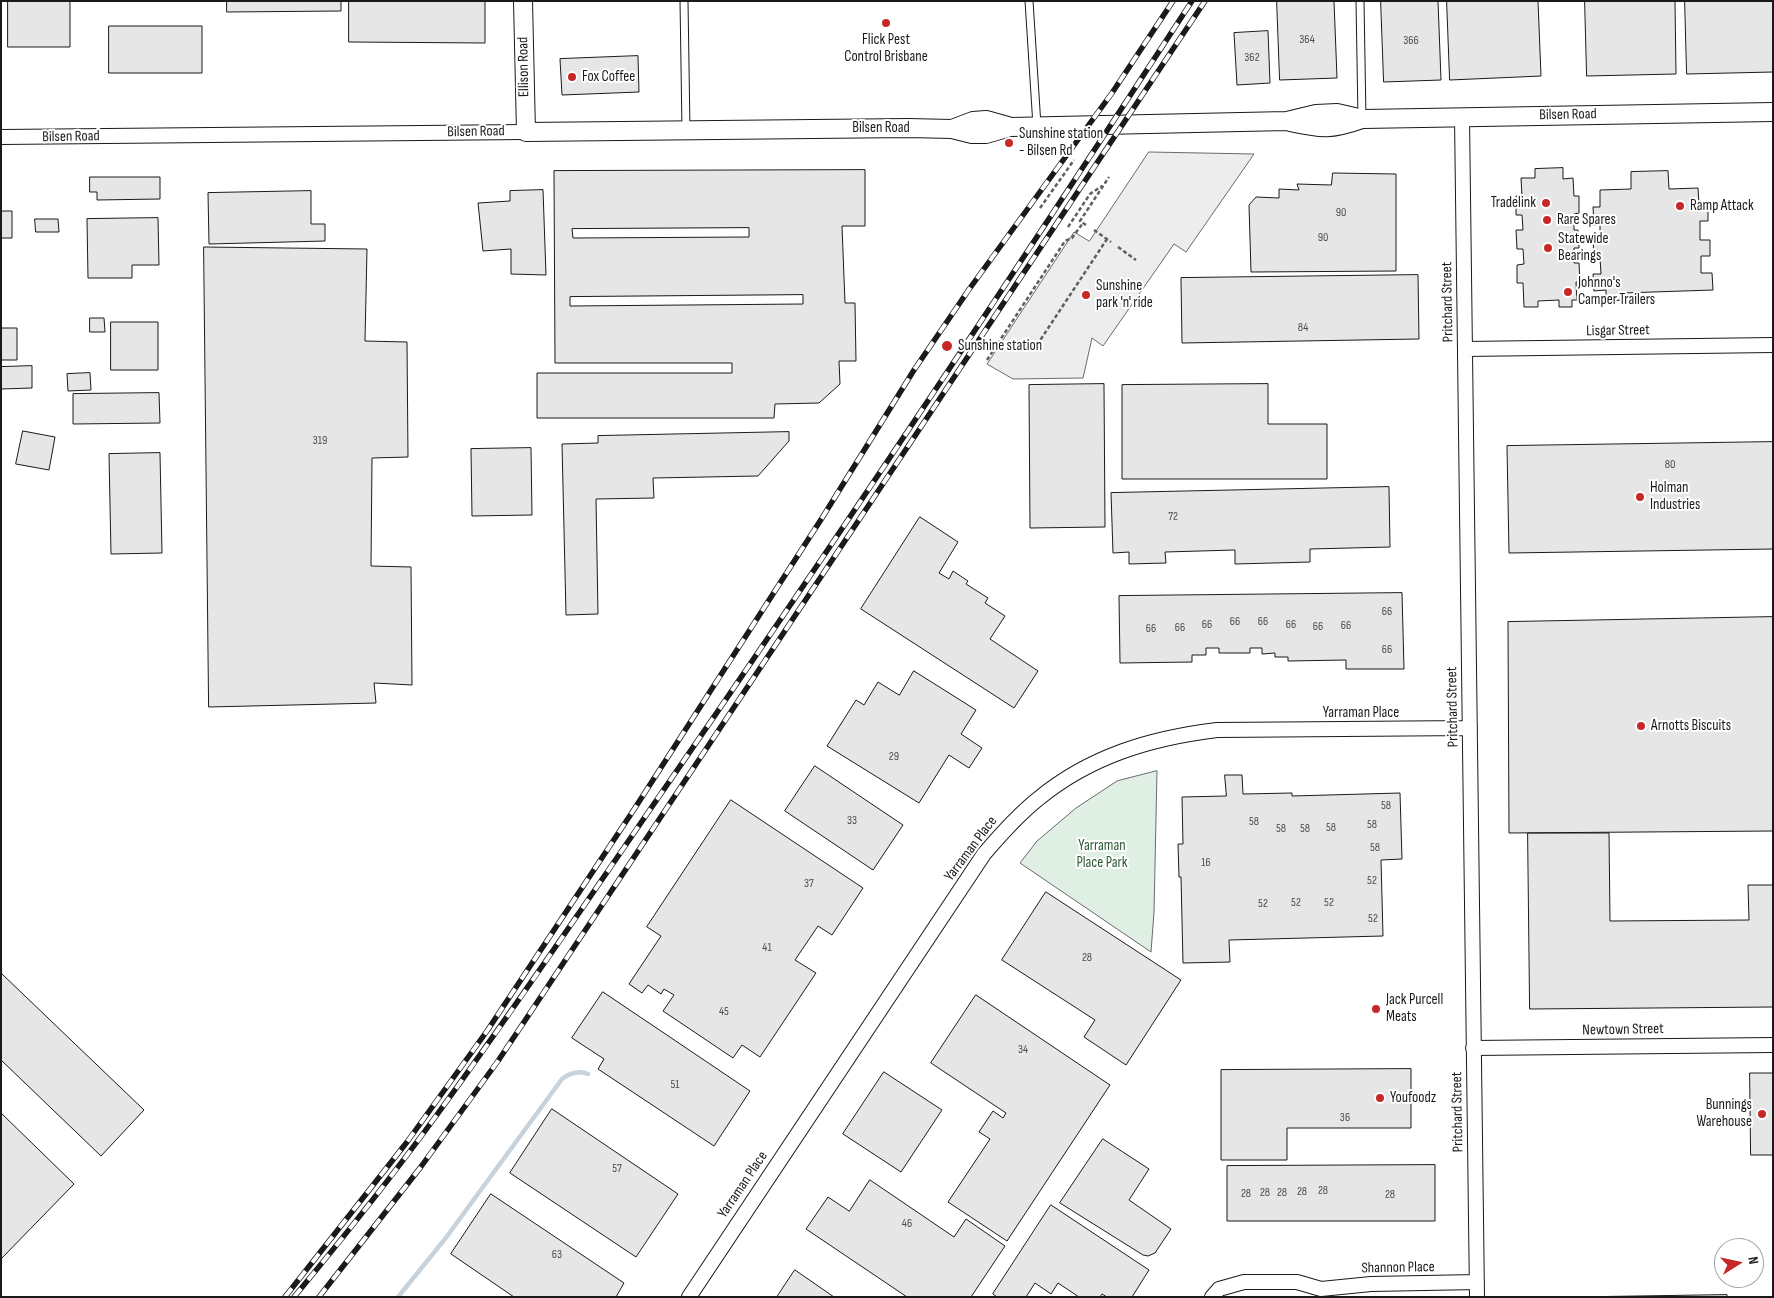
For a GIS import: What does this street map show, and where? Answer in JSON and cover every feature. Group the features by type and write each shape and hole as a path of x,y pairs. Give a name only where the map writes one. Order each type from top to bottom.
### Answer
{"street":[{"name":"Ellison Road","path":"523,1 526,132"},
{"name":"Bilsen Road","path":"1,138 686,130 952,129 973,121 986,120 1011,127 1037,127 1287,121 1316,114 1337,113 1362,119 1773,112"},
{"name":"Pritchard Street","path":"1462,116 1477,1297"},
{"name":"Lisgar Street","path":"1465,349 1773,345"},
{"name":"Yarraman Place","path":"688,1297 984,854 1010,824 1037,799 1069,776 1103,759 1132,747 1188,734 1217,730 1470,728"},
{"name":"Newtown Street","path":"1473,1048 1773,1044"},
{"name":"Shannon Place","path":"1212,1297 1219,1289 1244,1282 1297,1282 1317,1293 1371,1284 1476,1282"}],"lane":[{"path":"684,1 686,130"},
{"path":"1029,1 1037,127"},
{"path":"1360,1 1362,119"}],"path":[{"path":"1040,208 1074,160"},
{"path":"987,360 1065,241 1072,238 1085,224 1080,221 1109,177"},
{"path":"1068,226 1090,194 1104,185"},
{"path":"1094,230 1111,242"},
{"path":"1037,345 1107,239"},
{"path":"1118,248 1136,260"}],"green space":[{"name":"Yarraman Place Park","path":"1157,771 1154,912 1151,952 1020,863 1037,841 1076,808 1117,781"}],"shaded area":[{"name":"Sunshine park 'n' ride","path":"1149,152 1254,154 1186,252 1174,244 1103,346 1092,338 1083,378 1013,379 987,364 1074,232 1089,241"}],"building":[{"path":"8,1 70,1 70,47 8,47"},
{"path":"227,1 341,1 341,11 227,12"},
{"path":"349,1 485,1 485,43 349,42"},
{"path":"1277,1 1334,1 1337,78 1280,80"},
{"path":"1381,1 1438,1 1441,80 1384,82"},
{"path":"1447,1 1538,1 1541,76 1450,80"},
{"path":"1585,1 1675,1 1676,74 1587,76"},
{"path":"1685,1 1773,1 1773,72 1687,74"},
{"path":"109,26 202,26 202,73 109,73"},
{"path":"1268,31 1270,83 1237,85 1234,33"},
{"path":"638,56 639,92 562,95 560,59"},
{"path":"1563,168 1563,179 1573,178 1574,196 1579,196 1579,213 1574,214 1574,230 1578,230 1579,248 1574,248 1574,263 1579,263 1580,282 1576,282 1577,300 1572,300 1572,307 1559,307 1559,300 1538,301 1538,307 1524,307 1523,283 1517,283 1517,265 1524,264 1523,249 1517,249 1516,230 1523,230 1522,215 1516,215 1516,196 1522,196 1521,178 1535,178 1535,169"},
{"path":"865,170 865,226 842,226 845,303 855,303 856,361 839,361 840,384 819,403 775,404 774,418 537,418 537,373 732,373 732,363 555,363 554,171","holes":["749,228 749,237 573,238 572,229","803,295 803,304 570,306 570,297"]},
{"path":"1668,171 1669,189 1698,188 1699,205 1708,204 1708,221 1700,221 1700,240 1710,240 1710,256 1701,256 1701,273 1712,273 1713,290 1623,293 1623,300 1606,301 1606,290 1594,291 1593,274 1601,274 1600,258 1594,258 1593,241 1600,240 1600,225 1594,225 1593,207 1600,207 1600,190 1631,189 1631,172"},
{"path":"1333,173 1396,174 1396,271 1251,272 1249,205 1256,197 1279,198 1279,189 1299,190 1297,184 1331,185"},
{"path":"90,177 160,177 160,199 97,200 97,192 90,192"},
{"path":"543,190 546,275 511,274 511,249 483,251 478,203 510,201 510,191"},
{"path":"311,191 311,224 325,224 325,241 209,244 208,193"},
{"path":"1,211 12,211 12,238 1,238"},
{"path":"158,218 159,265 132,265 132,278 88,278 87,219"},
{"path":"35,219 58,219 59,232 36,232"},
{"path":"204,247 367,249 365,341 407,342 408,457 372,458 371,566 411,567 412,685 374,683 376,703 209,707"},
{"path":"1418,275 1419,339 1182,343 1181,278"},
{"path":"90,318 104,318 105,332 90,332"},
{"path":"111,322 158,322 158,370 111,370"},
{"path":"1,328 17,328 17,360 1,360"},
{"path":"32,366 32,388 1,389 1,367"},
{"path":"90,373 91,390 68,391 67,374"},
{"path":"1104,384 1105,527 1030,528 1029,385"},
{"path":"1268,384 1268,424 1327,424 1327,479 1122,479 1122,385"},
{"path":"159,393 160,423 73,424 73,394"},
{"path":"23,431 55,437 49,470 16,464"},
{"path":"789,432 789,441 758,476 653,478 654,498 596,499 598,614 566,615 562,444 598,443 598,436"},
{"name":"Holman Industries","path":"1773,442 1773,549 1509,553 1507,446"},
{"path":"531,448 532,515 472,516 471,449"},
{"path":"160,453 162,553 111,554 109,454"},
{"path":"1389,487 1390,547 1310,549 1310,562 1235,564 1235,550 1165,552 1166,563 1129,564 1129,552 1113,553 1111,493"},
{"path":"920,517 958,542 939,573 949,579 953,571 968,581 966,584 988,598 985,603 1005,616 990,639 1038,671 1014,708 861,609"},
{"path":"1402,593 1404,669 1346,669 1346,660 1288,661 1288,657 1275,657 1275,653 1262,654 1262,648 1250,648 1250,653 1219,653 1219,648 1206,648 1206,655 1192,655 1192,662 1120,663 1119,596"},
{"name":"Arnotts Biscuits","path":"1773,617 1773,831 1509,833 1508,622"},
{"path":"914,671 976,710 961,734 982,748 969,768 949,755 919,803 827,746 856,700 864,705 878,682 899,695"},
{"path":"815,766 903,825 873,870 785,811"},
{"path":"1225,775 1242,775 1243,794 1292,793 1292,796 1400,793 1402,859 1381,860 1383,936 1229,940 1230,962 1183,963 1181,877 1179,877 1178,844 1183,844 1182,797 1226,796"},
{"path":"731,800 863,888 832,935 818,926 795,960 816,973 760,1057 742,1045 733,1058 663,1011 674,995 664,989 661,994 648,985 642,993 629,984 661,936 647,927"},
{"path":"1528,833 1609,833 1610,921 1749,920 1748,885 1773,885 1773,1007 1530,1009"},
{"path":"1046,892 1181,980 1126,1065 1084,1037 1095,1020 1002,960"},
{"path":"1,973 144,1110 101,1156 1,1060"},
{"path":"603,992 750,1091 714,1146 598,1069 604,1059 572,1038"},
{"path":"976,995 1110,1085 1007,1241 948,1202 990,1139 979,1132 993,1111 1003,1118 1006,1113 931,1063"},
{"path":"1411,1069 1411,1128 1287,1128 1287,1160 1221,1160 1221,1070"},
{"path":"884,1072 942,1110 901,1172 843,1134"},
{"name":"Bunnings Warehouse","path":"1750,1073 1773,1073 1773,1155 1751,1155"},
{"path":"552,1109 678,1194 636,1257 510,1173"},
{"path":"1,1113 74,1184 1,1259"},
{"path":"1103,1139 1149,1169 1129,1200 1171,1229 1155,1253 1148,1256 1143,1255 1060,1203"},
{"path":"1435,1165 1435,1221 1227,1221 1227,1166"},
{"path":"870,1180 954,1237 966,1219 1005,1246 971,1297 907,1297 806,1229 828,1197 849,1211"},
{"path":"491,1194 624,1283 616,1297 514,1297 451,1254"},
{"path":"1051,1205 1149,1270 1132,1297 1107,1297 1102,1294 1100,1297 1079,1297 1058,1283 1051,1294 1035,1283 1026,1297 997,1297 993,1294"},
{"path":"795,1270 834,1297 777,1297"},
{"path":"1727,1295 1727,1297 1573,1297"}],"waterway":[{"path":"398,1297 445,1239 562,1079 574,1073 588,1074"}],"railway":[{"path":"285,1297 407,1142 487,1031 633,811 822,518 914,370 970,288 1112,93 1173,1"},
{"path":"294,1297 419,1139 548,958 861,501 1192,1"},
{"path":"319,1297 420,1168 498,1061 1205,1"}],"place":[{"name":"Flick Pest Control Brisbane","path":"886,23"},
{"name":"Fox Coffee","path":"572,77"},
{"name":"Sunshine station - Bilsen Rd","path":"1009,143"},
{"name":"Tradelink","path":"1546,203"},
{"name":"Ramp Attack","path":"1680,206"},
{"name":"Rare Spares","path":"1547,220"},
{"name":"Statewide Bearings","path":"1548,248"},
{"name":"Johnno's Camper Trailers","path":"1568,292"},
{"name":"Sunshine park 'n' ride","path":"1086,295"},
{"name":"Sunshine station","path":"947,346"},
{"name":"Holman Industries","path":"1640,497"},
{"name":"Arnotts Biscuits","path":"1641,726"},
{"name":"Jack Purcell Meats","path":"1376,1009"},
{"name":"Youfoodz","path":"1380,1098"},
{"name":"Bunnings Warehouse","path":"1762,1114"}]}
